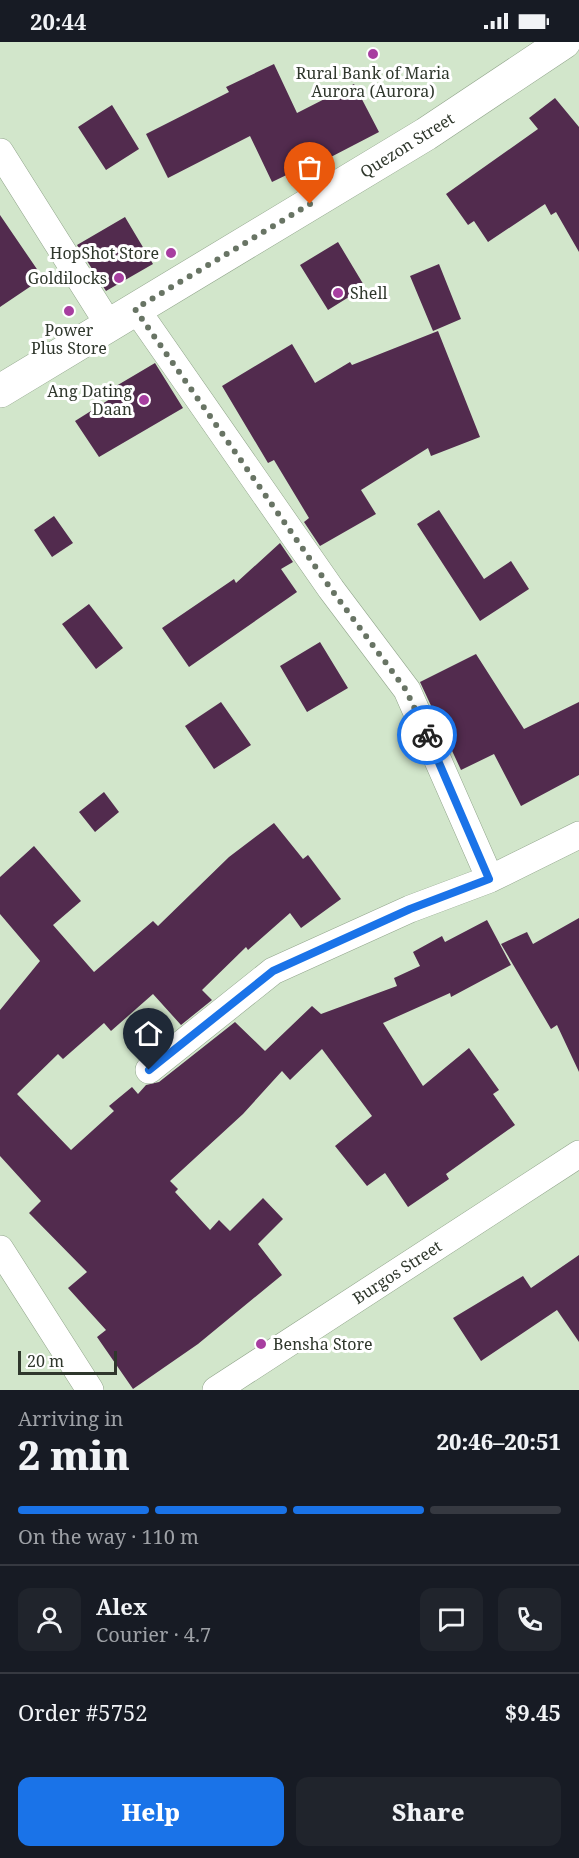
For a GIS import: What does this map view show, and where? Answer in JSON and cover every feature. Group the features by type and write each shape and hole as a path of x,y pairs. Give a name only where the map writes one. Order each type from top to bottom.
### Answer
{"main road":[{"name":"Quezon Street","path":"0,391 426,134 564,42"}],"street":[{"path":"0,152 122,317 406,690 489,879"},
{"path":"149,1070 273,971 410,909 489,879 579,835"},
{"name":"Burgos Street","path":"216,1390 579,1154"},
{"path":"0,1248 90,1390"}],"building":[{"path":"274,64 297,113 354,84 379,132 327,159 326,156 272,182 250,136 168,178 146,134 229,92 226,87"},
{"path":"555,98 579,127 579,252 556,212 551,215 545,204 488,242 474,221 468,225 446,194 538,129 529,118"},
{"path":"112,105 139,149 106,170 78,127"},
{"path":"0,215 43,278 0,307"},
{"path":"125,217 153,264 106,291 77,245"},
{"path":"338,242 365,287 328,310 300,265"},
{"path":"439,264 461,319 433,331 410,276"},
{"path":"438,331 480,437 431,456 428,448 361,490 376,514 320,546 304,522 309,518 274,460 268,463 222,386 292,344 315,383 350,362 352,365"},
{"name":"Ang Dating Daan","path":"155,363 183,408 99,457 75,421 110,399 106,392"},
{"path":"439,510 484,579 511,561 529,589 480,621 417,524"},
{"path":"54,516 73,543 52,557 34,530"},
{"path":"280,543 293,562 281,569 297,592 189,667 162,628 234,579 236,583"},
{"path":"89,604 123,648 96,669 62,624"},
{"path":"320,642 348,688 307,712 280,666"},
{"path":"476,654 524,729 579,702 579,775 521,806 494,754 461,770 420,682"},
{"path":"221,702 251,745 214,769 185,726"},
{"path":"104,792 119,812 95,832 79,812"},
{"path":"274,823 303,859 308,855 341,899 301,928 290,913 248,950 246,947 202,990 212,1000 181,1025 153,994 111,1031 104,1023 63,1059 58,1054 17,1094 71,1150 114,1111 109,1106 132,1087 138,1094 146,1085 159,1082 235,1022 265,1051 312,1006 321,1014 397,986 394,978 420,966 413,952 442,936 445,942 487,920 511,965 451,997 450,993 383,1023 423,1086 469,1048 499,1090 493,1094 515,1125 446,1174 449,1179 408,1207 385,1173 367,1186 335,1146 372,1116 322,1049 290,1080 282,1071 243,1114 170,1181 178,1189 175,1192 210,1230 219,1220 230,1231 263,1198 283,1219 258,1244 282,1275 198,1344 133,1389 97,1337 106,1330 68,1288 87,1272 29,1213 41,1201 0,1156 0,1010 40,961 0,914 0,877 34,846 81,901 53,925 94,972 153,921 158,926 229,857"},
{"path":"579,918 579,1072 557,1025 551,1029 501,944 527,932 533,944"},
{"path":"579,1255 579,1342 557,1310 481,1361 453,1318 523,1276 531,1288"}],"way so far":[{"path":"310,204 135,309 331,589 406,690 427,735"}],"place":[{"name":"Rural Bank of Maria Aurora (Aurora)","path":"373,54"},
{"name":"HopShot Store","path":"171,253"},
{"name":"Goldilocks","path":"119,278"},
{"name":"Shell","path":"338,293"},
{"name":"Power Plus Store","path":"69,311"},
{"name":"Ang Dating Daan","path":"144,400"},
{"name":"Bensha Store","path":"261,1344"}],"route":[{"path":"149,1070 273,971 410,909 489,879 427,735"}]}
